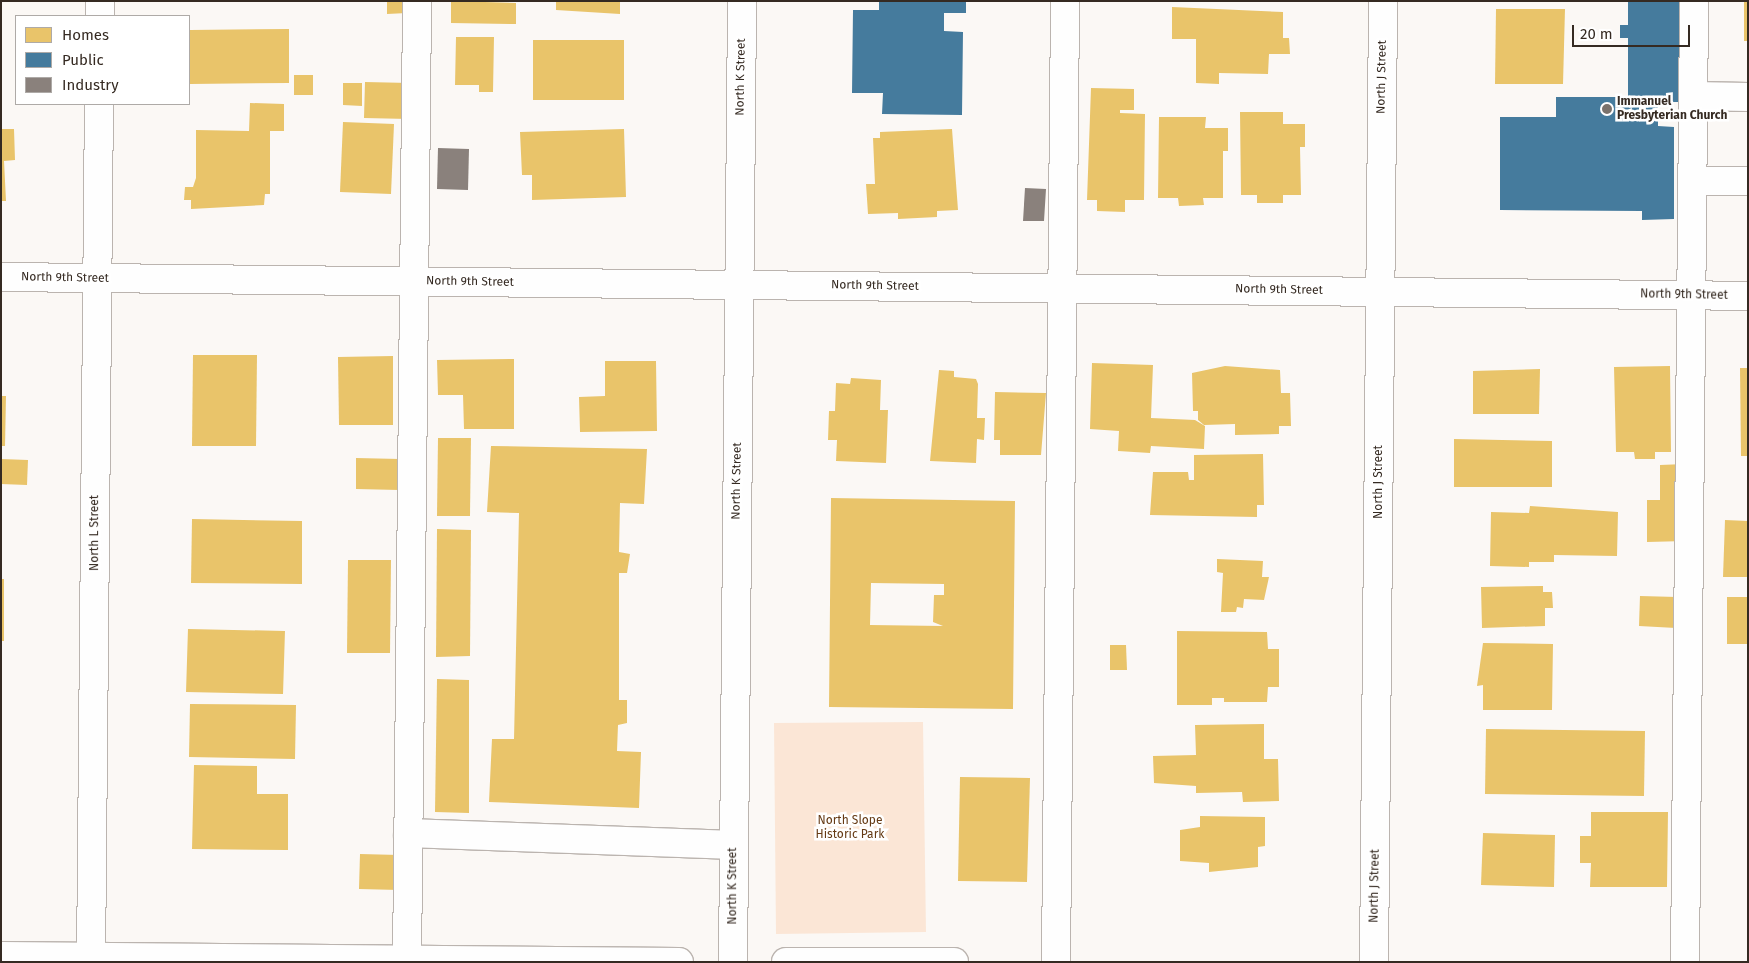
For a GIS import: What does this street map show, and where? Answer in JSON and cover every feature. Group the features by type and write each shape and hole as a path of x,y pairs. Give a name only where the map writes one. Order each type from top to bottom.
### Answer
{"street":[{"path":"100,1 100,15"},
{"path":"407,960 417,1"},
{"name":"North K Street","path":"733,962 742,1"},
{"path":"1056,962 1065,1"},
{"name":"North J Street","path":"1374,962 1383,1"},
{"path":"1685,962 1694,1"},
{"path":"1693,96 1748,97"},
{"name":"North L Street","path":"91,959 99,105"},
{"path":"1692,181 1748,181"},
{"name":"North 9th Street","path":"1,277 1748,296"},
{"path":"408,833 734,845"},
{"path":"1,956 91,959 679,962"},
{"path":"786,962 954,962"}],"green space":[{"name":"North Slope Historic Park","path":"923,722 926,932 776,934 774,723"}],"building: Homes":[{"path":"387,1 407,1 407,13 387,14"},
{"path":"451,1 516,3 516,24 451,23"},
{"path":"556,1 620,1 620,14 556,10"},
{"path":"1744,1 1748,1 1748,41 1744,41"},
{"path":"1172,7 1283,12 1283,38 1289,38 1290,54 1269,54 1268,74 1219,73 1219,84 1196,83 1196,39 1172,39"},
{"path":"1496,9 1565,9 1563,84 1495,84"},
{"path":"289,29 289,83 190,84 190,30"},
{"path":"456,37 494,37 493,92 479,92 479,85 455,85"},
{"path":"533,40 624,40 624,100 533,100"},
{"path":"294,75 313,75 313,95 294,95"},
{"path":"365,82 410,83 409,119 364,118"},
{"path":"343,83 362,83 362,106 343,105"},
{"path":"1091,88 1134,89 1134,110 1120,110 1120,113 1145,114 1144,200 1125,200 1125,212 1097,211 1097,200 1087,200"},
{"path":"250,103 284,104 284,131 270,131 270,194 265,194 264,205 191,209 191,200 184,200 185,187 193,187 196,178 196,130 249,131"},
{"path":"1240,112 1283,112 1283,124 1305,124 1305,147 1300,147 1301,195 1283,195 1283,203 1257,203 1257,195 1241,195"},
{"path":"1159,117 1206,117 1205,128 1228,128 1228,151 1223,151 1223,198 1203,198 1204,205 1179,206 1178,198 1158,198"},
{"path":"343,122 394,124 391,194 340,192"},
{"path":"1,129 14,129 15,160 4,161 6,201 1,201"},
{"path":"624,129 626,197 532,200 532,175 522,175 520,132"},
{"path":"952,129 958,210 937,211 937,217 898,219 898,213 868,214 866,184 875,184 873,138 880,138 880,132"},
{"path":"193,355 257,355 256,446 192,446"},
{"path":"393,356 393,425 339,425 338,357"},
{"path":"514,359 514,429 464,429 463,395 438,395 437,360"},
{"path":"605,361 656,361 657,431 580,432 579,397 605,396"},
{"path":"1092,363 1153,365 1151,418 1195,420 1205,426 1204,449 1151,446 1150,453 1118,451 1119,431 1090,429"},
{"path":"1225,366 1280,370 1281,393 1290,393 1291,426 1279,426 1279,434 1235,435 1235,424 1204,425 1198,420 1198,411 1193,411 1192,373"},
{"path":"1670,366 1671,452 1655,452 1655,459 1635,459 1634,452 1616,452 1614,367"},
{"path":"1740,368 1748,368 1748,456 1741,456"},
{"path":"1540,369 1539,414 1473,414 1473,371"},
{"path":"939,370 954,371 954,377 976,379 978,384 977,418 985,418 984,440 977,439 976,463 930,461"},
{"path":"851,378 881,380 880,410 888,410 886,463 836,461 837,440 828,440 829,411 835,411 836,383 850,384"},
{"path":"995,392 1046,393 1041,455 1000,455 1000,440 994,440"},
{"path":"1,396 6,396 5,446 1,446"},
{"path":"438,438 471,438 470,516 437,516"},
{"path":"1454,439 1552,441 1552,487 1454,487"},
{"path":"491,446 647,449 644,504 620,503 619,552 630,554 627,573 619,573 619,700 627,700 627,723 618,725 617,751 641,752 639,808 489,802 492,739 514,739 519,513 487,512"},
{"path":"1263,454 1264,505 1257,505 1257,517 1150,515 1153,472 1188,472 1189,480 1194,480 1194,455"},
{"path":"356,458 400,459 399,490 356,489"},
{"path":"1,459 28,460 27,485 1,484"},
{"path":"1685,464 1686,541 1647,542 1647,500 1660,500 1660,465"},
{"path":"831,498 1015,501 1013,709 829,707","holes":["871,583 944,584 944,595 934,595 933,622 943,626 870,625"]},
{"path":"1530,506 1618,512 1617,556 1554,555 1554,562 1529,562 1529,567 1490,566 1491,512 1529,513"},
{"path":"192,519 302,521 302,584 191,583"},
{"path":"1725,520 1748,521 1748,577 1723,577"},
{"path":"437,529 471,530 470,656 436,657"},
{"path":"1217,559 1263,561 1262,577 1269,577 1264,600 1244,599 1243,608 1237,607 1236,612 1221,612 1223,573 1217,572"},
{"path":"348,560 391,560 390,653 347,653"},
{"path":"1,579 4,579 4,641 1,641"},
{"path":"1543,586 1543,592 1552,592 1553,608 1545,608 1545,626 1482,628 1481,587"},
{"path":"1640,596 1677,597 1676,628 1639,626"},
{"path":"1727,597 1748,597 1748,644 1727,644"},
{"path":"188,629 285,631 283,694 186,692"},
{"path":"1177,631 1267,632 1268,649 1279,649 1279,687 1268,687 1267,702 1224,702 1224,698 1212,698 1212,705 1177,705"},
{"path":"1483,643 1553,644 1552,710 1483,710 1483,685 1477,686"},
{"path":"1110,645 1126,645 1127,670 1110,670"},
{"path":"437,679 469,680 469,813 435,812"},
{"path":"190,704 296,705 295,759 189,757"},
{"path":"1264,724 1264,759 1278,759 1279,801 1243,802 1242,792 1196,793 1196,786 1154,783 1153,756 1196,755 1195,725"},
{"path":"1486,729 1645,731 1644,796 1485,794"},
{"path":"194,765 257,766 257,794 288,794 288,850 192,849"},
{"path":"960,777 1030,778 1027,882 958,881"},
{"path":"1591,812 1668,812 1667,887 1590,887 1591,863 1580,863 1580,836 1591,836"},
{"path":"1200,816 1265,817 1265,846 1258,847 1258,867 1209,872 1209,863 1180,861 1180,830 1200,827"},
{"path":"1483,833 1555,835 1554,887 1481,885"},
{"path":"360,854 399,855 399,890 359,889"}],"building: Public":[{"path":"879,1 966,1 966,13 944,13 944,31 963,32 962,115 882,114 883,93 852,93 853,10 879,10"},
{"name":"Immanuel Presbyterian Church","path":"1628,1 1686,1 1686,102 1658,102 1658,126 1674,127 1674,219 1642,220 1642,211 1500,210 1500,117 1556,117 1556,97 1628,97 1628,38 1620,38 1620,25 1628,25"}],"building: Industry":[{"path":"438,148 469,149 468,190 437,189"},
{"path":"1025,188 1046,189 1044,221 1023,221"}],"place":[{"name":"Immanuel Presbyterian Church","path":"1607,109"}]}
